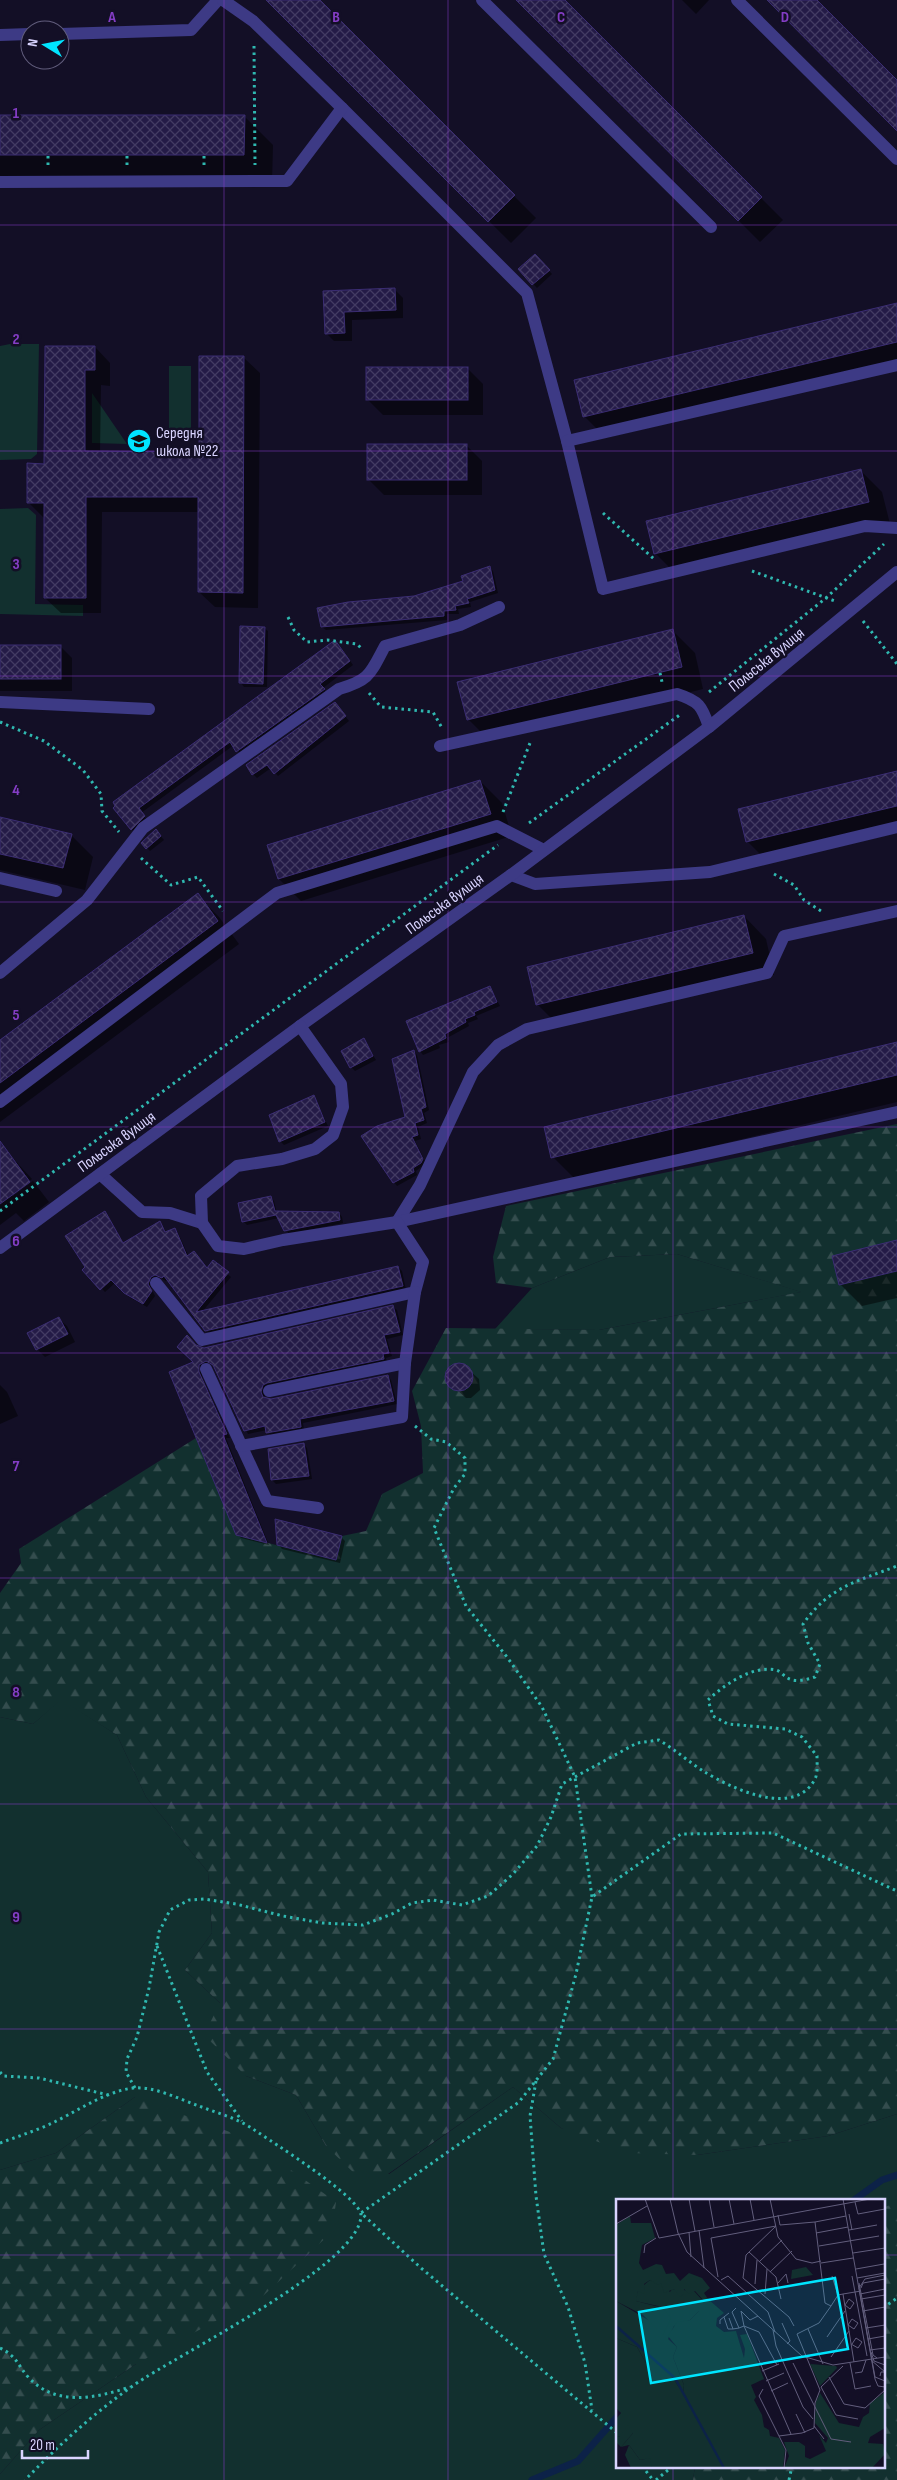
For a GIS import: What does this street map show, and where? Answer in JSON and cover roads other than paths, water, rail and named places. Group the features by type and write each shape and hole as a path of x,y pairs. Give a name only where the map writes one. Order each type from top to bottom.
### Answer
{"street":[{"path":"70,34 191,30 218,0"},
{"path":"223,0 253,21 527,293 604,589 865,526 897,528"},
{"path":"482,0 711,227"},
{"path":"737,0 897,159"},
{"path":"0,35 20,34"},
{"path":"0,182 287,181 342,108"},
{"path":"567,441 897,365"},
{"name":"Польська вулиця","path":"0,1248 300,1026 511,875 709,727 897,572"},
{"path":"0,974 87,900 143,828 339,690 361,683 370,674 385,646 460,624 499,607"},
{"path":"440,746 677,694 702,706 709,727"},
{"path":"0,702 149,709"},
{"path":"0,1102 277,893 497,826 544,850"},
{"path":"511,875 535,884 710,872 897,826"},
{"path":"0,878 56,891"},
{"path":"397,1222 420,1185 473,1072 498,1044 527,1029 767,973 784,936 897,911"},
{"path":"300,1026 341,1084 343,1107 333,1135 315,1149 282,1159 236,1166 201,1196 202,1222 218,1246 244,1249 283,1240 397,1222 897,1112"},
{"path":"100,1174 142,1212 170,1213 202,1222"},
{"path":"241,1446 402,1417 406,1363 415,1292 423,1262 397,1222"},
{"path":"156,1284 202,1340 415,1292"},
{"path":"269,1391 406,1363"},
{"path":"206,1370 266,1501 318,1508"}],"waterway":[{"path":"855,2199 882,2180 897,2175"},
{"path":"532,2480 578,2461 616,2418"}],"place":[{"name":"Середня школа №22","path":"139,441"}]}
